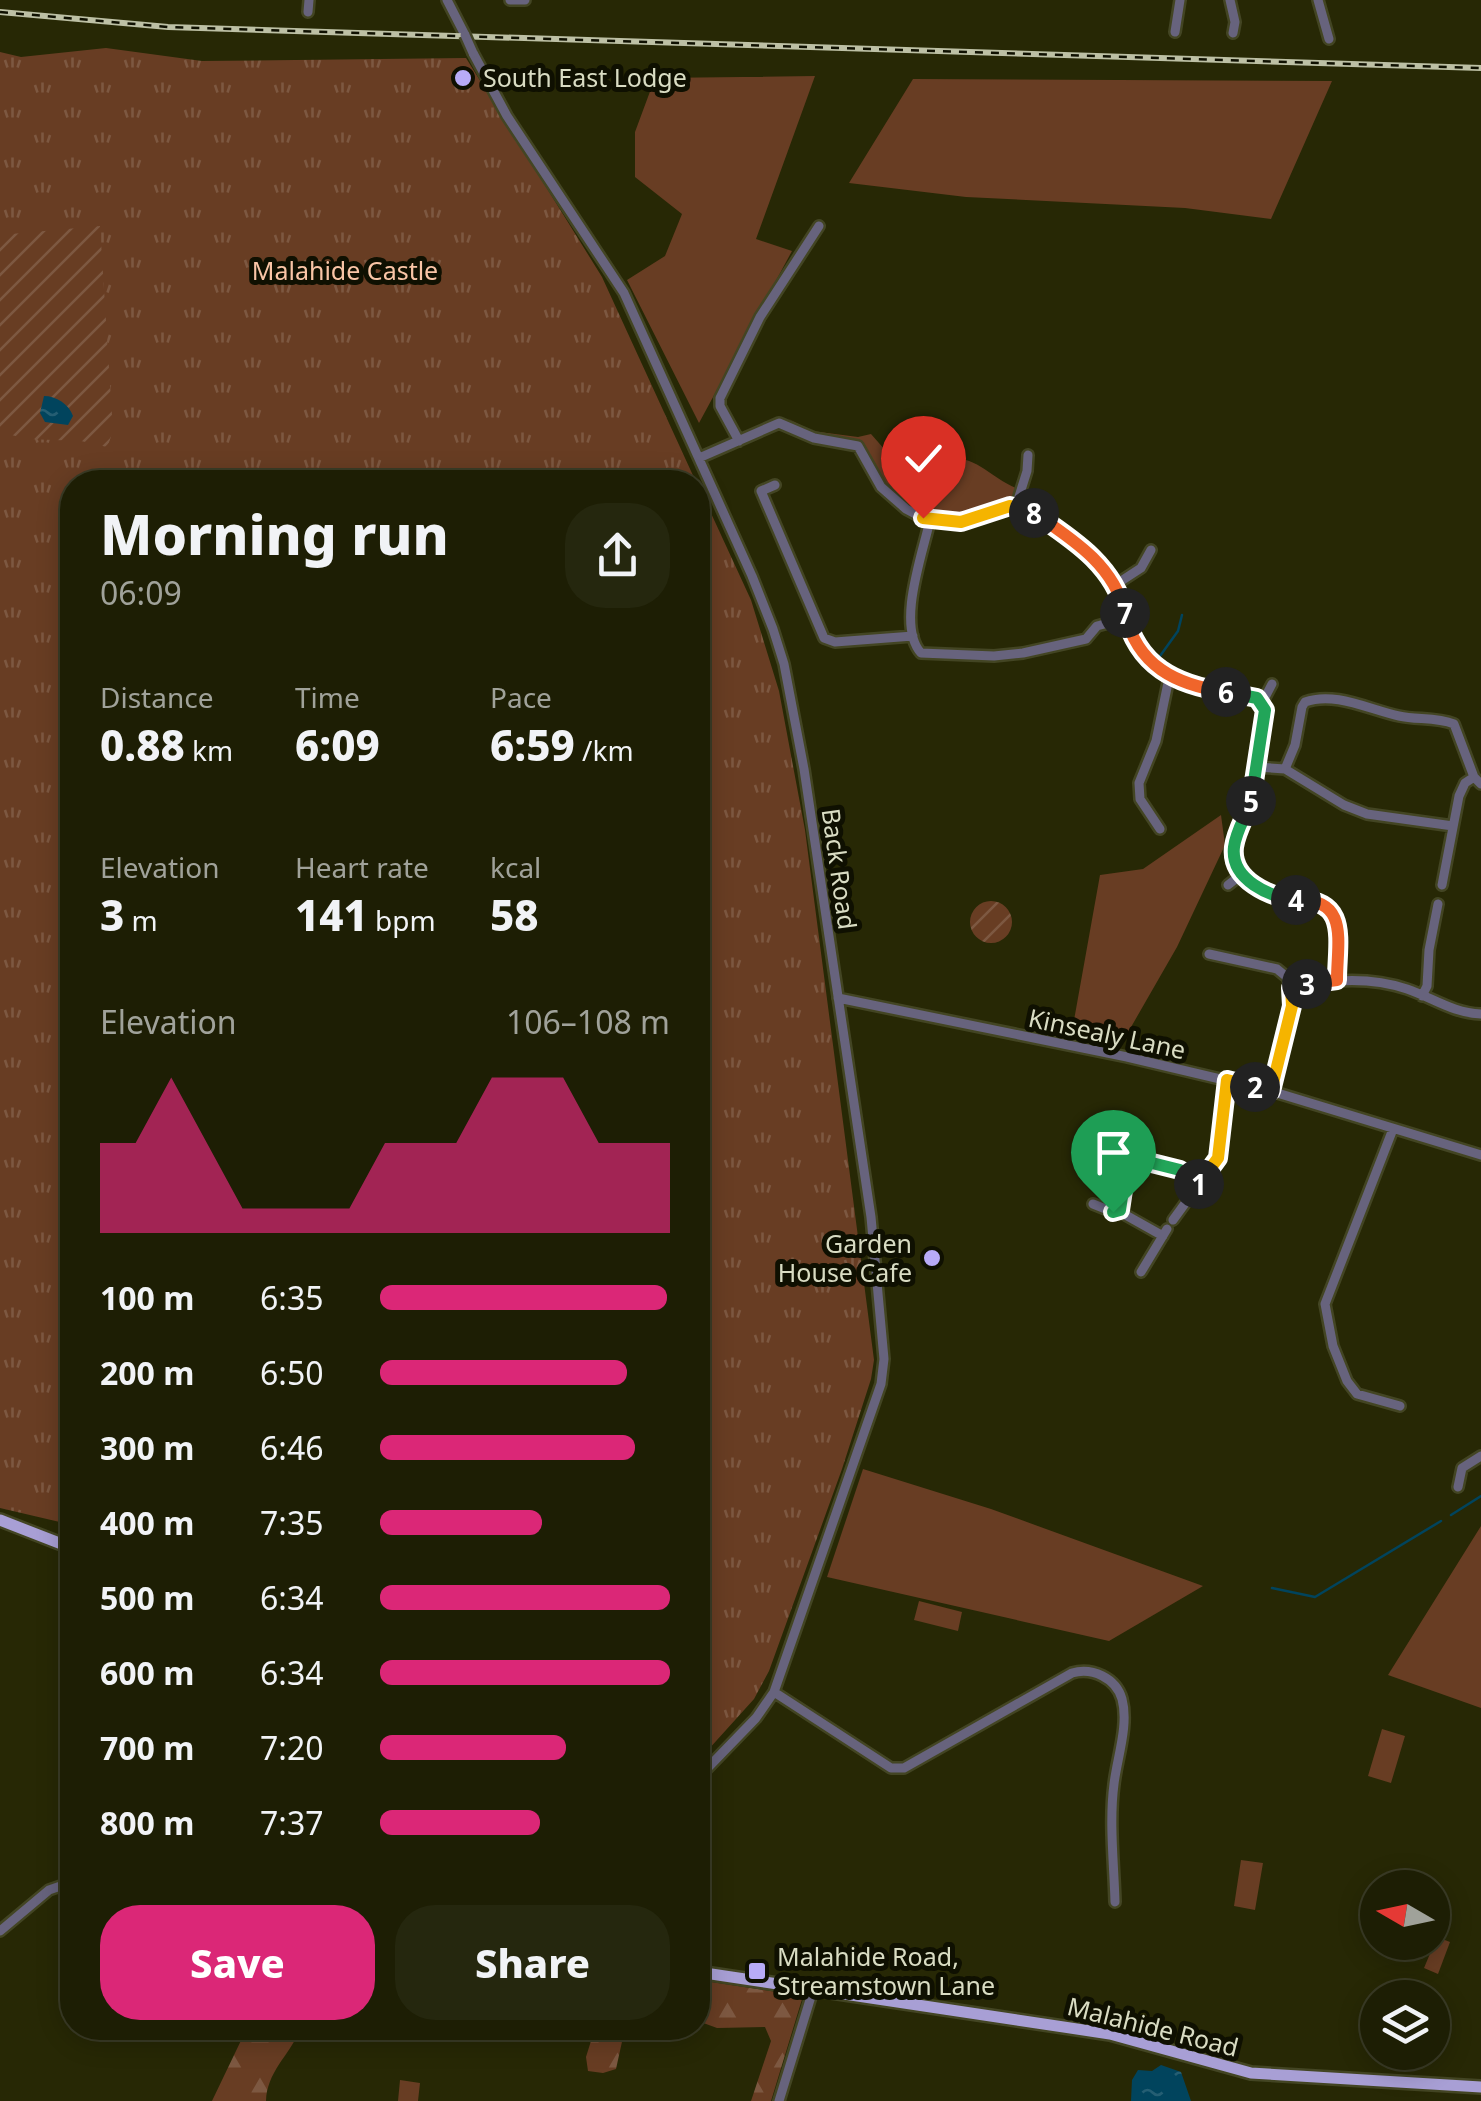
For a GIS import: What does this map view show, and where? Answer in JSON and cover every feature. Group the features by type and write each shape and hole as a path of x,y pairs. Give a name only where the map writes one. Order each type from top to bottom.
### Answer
{"main road":[{"path":"0,1520 60,1543"},
{"name":"Malahide Road","path":"710,1974 1110,2034 1244,2072 1481,2087"}],"street":[{"path":"308,12 310,0"},
{"name":"Back Road","path":"446,0 507,116 624,292 704,470"},
{"path":"510,0 525,0"},
{"path":"1175,32 1180,0"},
{"path":"1230,0 1233,33"},
{"path":"1318,0 1329,39"},
{"path":"738,440 720,406 720,398 760,317 819,226"},
{"path":"699,458 779,423 814,438 853,444 862,450 874,477 891,498 930,520 970,521 1016,506 1029,510 1083,547 1114,585 1140,648 1170,678 1252,696 1262,704 1266,716 1256,787 1234,846 1234,858 1242,874 1257,886 1281,898 1319,902 1327,907 1338,925 1337,980"},
{"path":"1016,506 1028,455"},
{"name":"Back Road","path":"710,482 752,576 784,664 804,770 873,1233 884,1359 881,1384 774,1692 766,1706 710,1765"},
{"path":"775,485 761,491 824,638 835,642 913,636"},
{"path":"930,520 912,598 913,636 918,650 926,654 1002,655 1086,639 1097,626 1126,618"},
{"path":"1114,585 1141,568 1151,550"},
{"path":"1142,828 1157,825 1140,799 1139,783 1156,740 1170,678"},
{"path":"1262,704 1272,684"},
{"path":"1284,769 1295,746 1302,707 1305,702 1320,698 1454,724 1477,781 1462,788 1442,885"},
{"path":"1258,767 1284,769 1366,814 1453,826"},
{"path":"1228,885 1242,874"},
{"path":"1422,996 1427,986 1438,904"},
{"path":"1209,954 1285,973 1292,1006 1271,1091"},
{"path":"1291,988 1337,980 1380,983 1452,1010 1481,1014"},
{"name":"Kinsealy Lane","path":"838,998 1227,1080 1481,1155"},
{"path":"1141,1272 1218,1158 1227,1080"},
{"path":"1393,1129 1325,1304 1333,1346 1347,1382 1357,1394 1400,1406"},
{"path":"1089,1148 1180,1170 1199,1184"},
{"path":"1120,1210 1128,1157"},
{"path":"1093,1204 1168,1228"},
{"path":"1458,1487 1462,1468 1481,1456"},
{"path":"774,1692 891,1768 899,1768 1072,1673 1080,1670 1111,1680 1122,1698 1114,1785 1115,1902"},
{"path":"0,1930 48,1890 60,1886"},
{"path":"780,2101 813,1990"}],"green space":[{"name":"Malahide Castle","path":"106,48 202,61 466,58 602,277 690,470 60,470 60,1522 0,1508 0,52 21,57"},
{"path":"815,76 756,239 792,251 699,423 627,280 665,256 682,214 635,177 635,132 655,78"},
{"path":"913,79 1332,81 1271,219 1185,208 966,197 849,183"},
{"path":"100,226 113,431 107,447 81,441 27,439 0,432 0,235"},
{"path":"787,418 812,431 858,437 871,434 893,459 912,469 928,513 911,506 887,487 859,442 813,433"},
{"path":"946,458 966,460 982,468 1016,488 1014,497 977,514 932,514 915,470"},
{"path":"710,511 751,600 779,691 805,830 874,1360 842,1469 769,1671 754,1699 710,1748"},
{"path":"1221,815 1225,845 1177,947 1119,1048 1071,1037 1100,875 1143,869"},
{"path":"991,901 1006,907 1012,922 1006,937 991,943 976,937 970,922 976,907"},
{"path":"863,1469 991,1509 1203,1586 1109,1641 827,1577"},
{"path":"1481,1526 1481,1708 1388,1675"},
{"path":"919,1601 962,1612 958,1631 914,1620"},
{"path":"1382,1729 1405,1736 1391,1783 1368,1776"},
{"path":"1241,1860 1263,1863 1255,1910 1234,1906"},
{"path":"1427,1960 1443,1960 1438,1974 1424,1968"},
{"path":"710,1982 803,1996 771,2101 751,2101 771,2041 765,2027 710,2025"},
{"path":"241,2040 295,2040 270,2081 266,2101 212,2101"},
{"path":"591,2040 622,2040 616,2069 603,2073 588,2071 586,2057"},
{"path":"400,2080 420,2083 418,2101 398,2101"}],"water":[{"path":"44,396 57,399 68,408 73,416 68,425 45,422 40,413"},
{"path":"1161,2065 1181,2072 1191,2101 1131,2101 1132,2080 1138,2070 1152,2071"}],"waterway":[{"path":"1160,656 1178,631 1182,615"},
{"path":"1451,1515 1481,1496"},
{"path":"1272,1588 1315,1597 1441,1521"}],"railway":[{"path":"0,12 168,27 1481,68"}],"place":[{"name":"South East Lodge","path":"463,78"},
{"name":"Garden House Cafe","path":"932,1258"},
{"name":"Malahide Road, Streamstown Lane","path":"757,1971"}],"route":[{"path":"923,518 961,522 1010,506 1029,510 1083,547 1103,569 1120,595 1136,642 1166,675 1216,691 1257,698 1266,716 1258,750 1256,787 1238,833 1234,858 1243,876 1257,886 1281,898 1319,902 1333,914 1338,925 1337,980 1291,988 1292,1006 1271,1091 1227,1080 1221,1143 1212,1170 1199,1184 1180,1170 1128,1157 1120,1210 1113,1212"}]}
